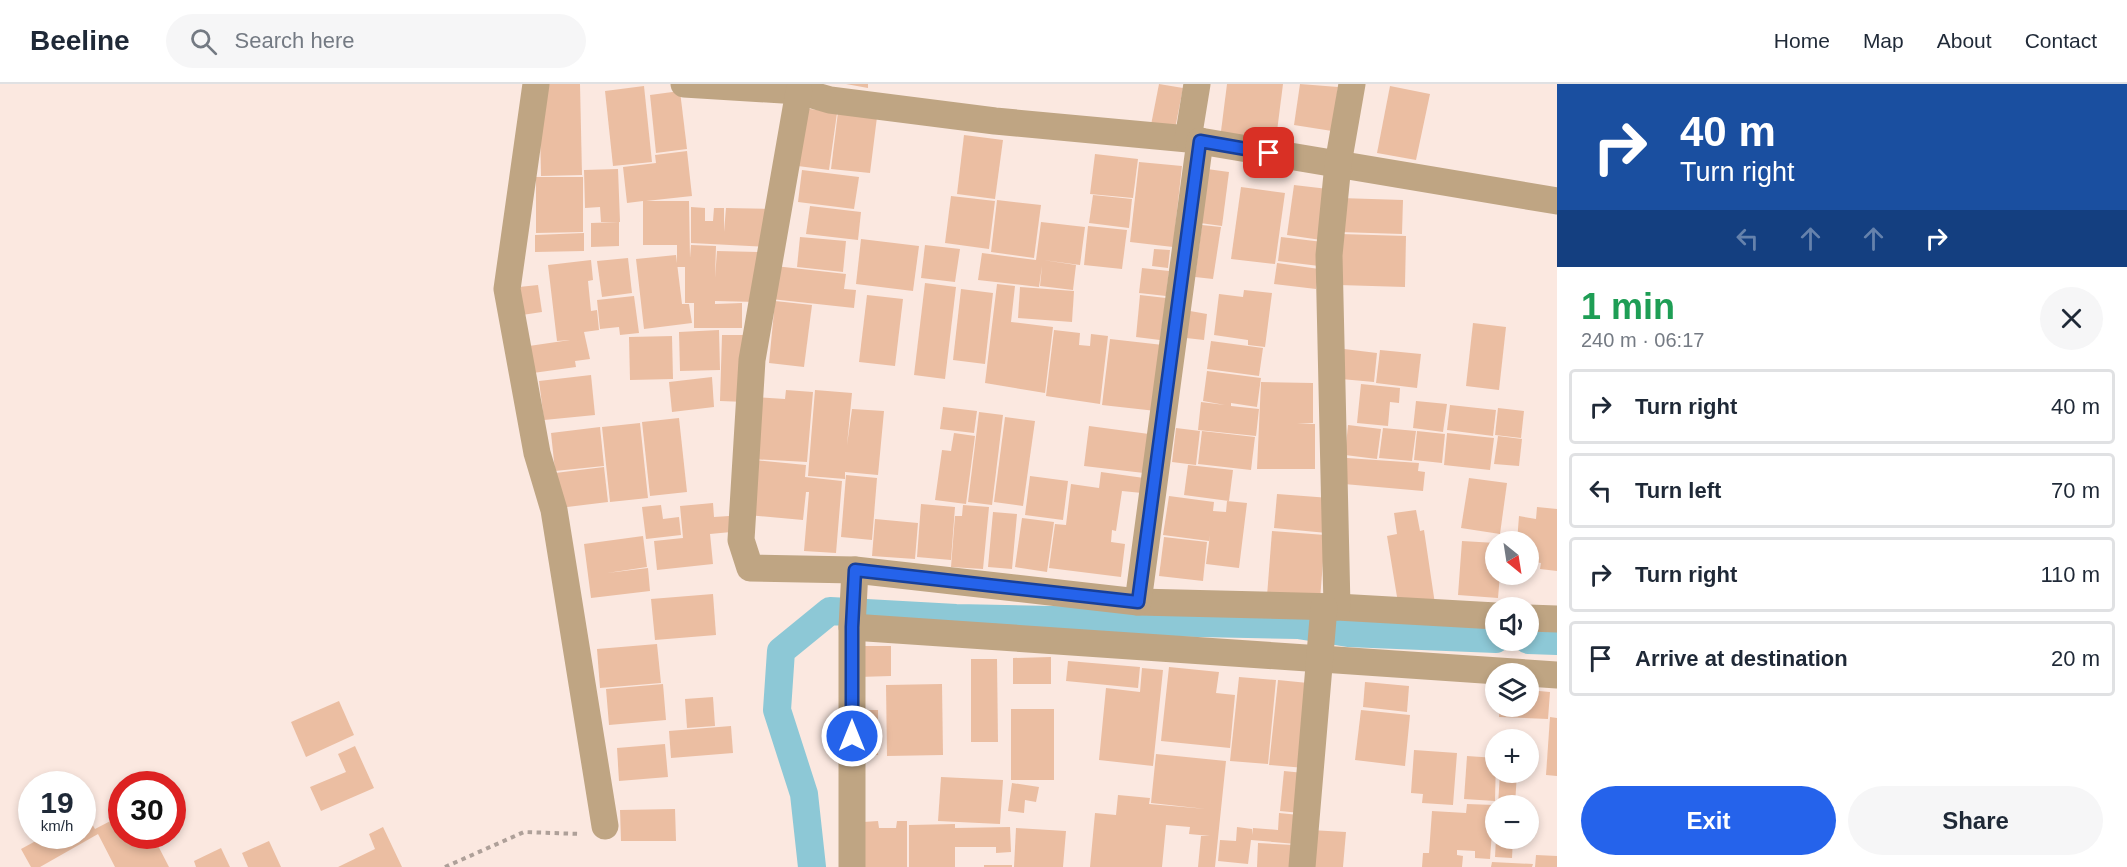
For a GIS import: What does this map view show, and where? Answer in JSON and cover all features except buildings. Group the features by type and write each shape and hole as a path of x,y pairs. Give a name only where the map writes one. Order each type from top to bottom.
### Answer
{"street":[{"path":"536,84 507,289 537,453 554,510 605,826"},
{"path":"684,84 799,91 830,100 995,121 1194,140 1557,201"},
{"path":"1138,602 1194,140 1197,84"},
{"path":"1302,867 1318,659 1330,607 1329,255 1338,164 1352,84"},
{"path":"799,91 752,360 741,540 750,568 855,570 1138,602 1330,607 1485,615"},
{"path":"852,867 852,627 855,570"},
{"path":"1539,618 1557,619"},
{"path":"852,627 1123,643 1557,675"}],"path":[{"path":"445,867 524,832 607,836 605,826"}],"waterway":[{"path":"812,867 804,794 777,710 781,651 830,611 956,618 1298,625 1348,633 1485,639"},
{"path":"1539,640 1557,641"}],"route":[{"path":"852,736 852,627 855,570 1138,602 1200,141 1269,153"}]}
